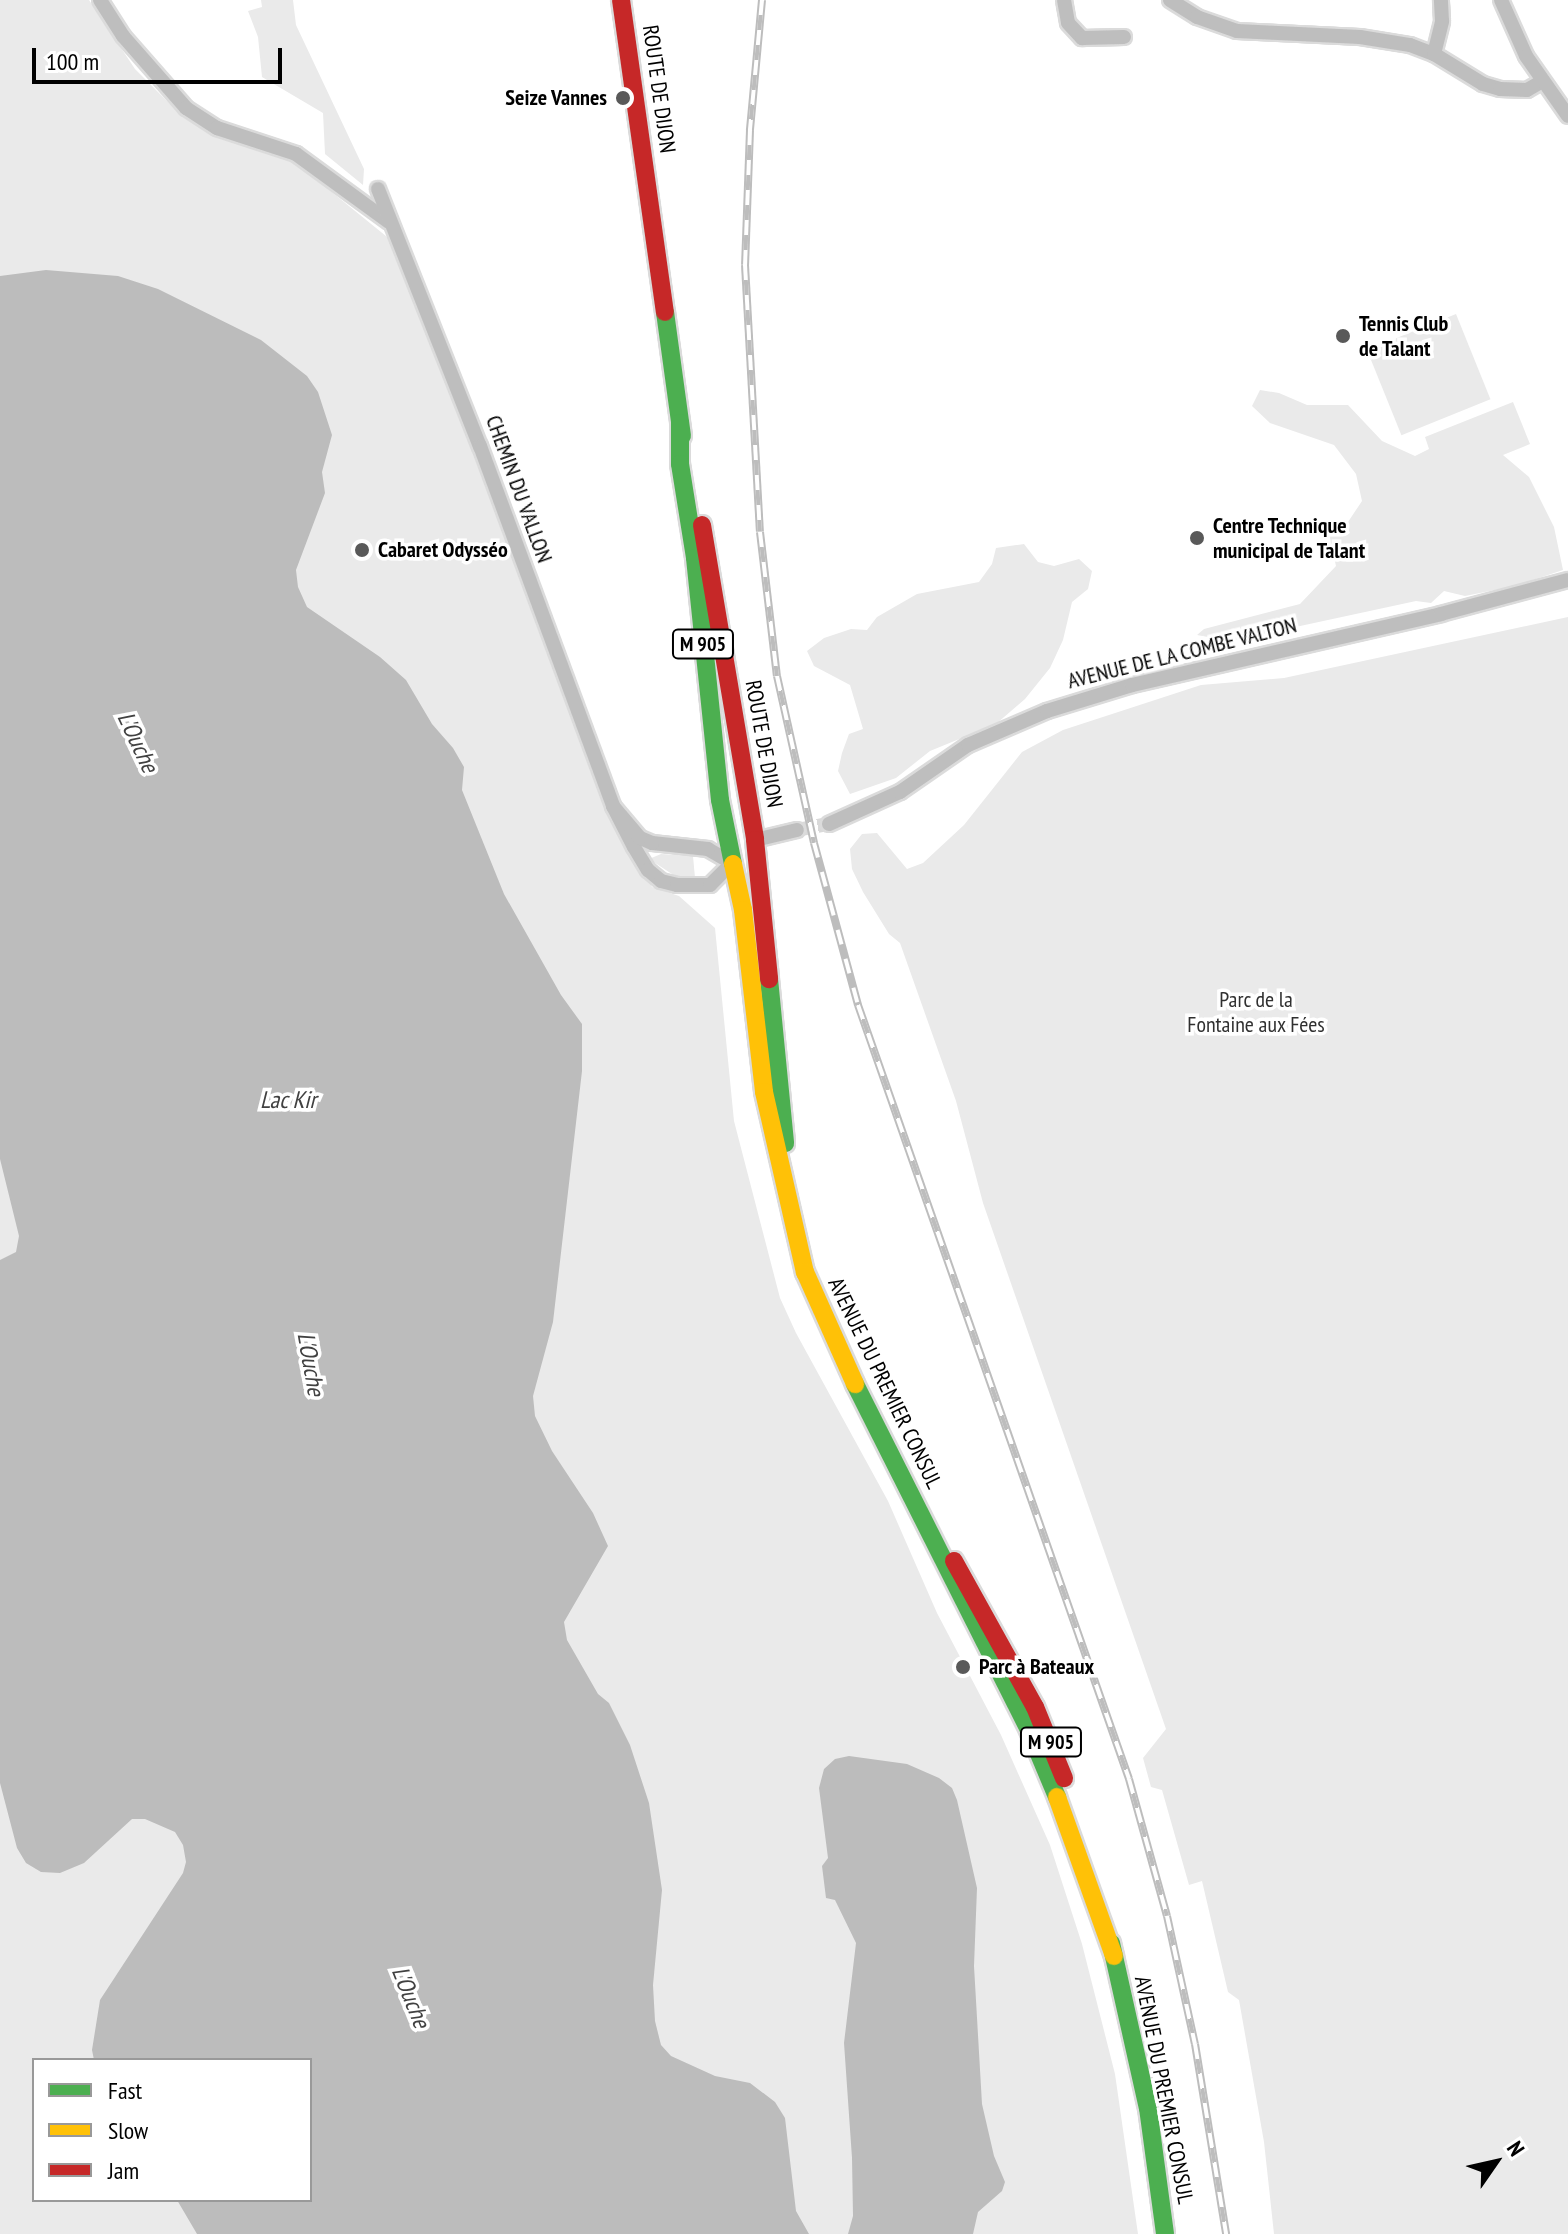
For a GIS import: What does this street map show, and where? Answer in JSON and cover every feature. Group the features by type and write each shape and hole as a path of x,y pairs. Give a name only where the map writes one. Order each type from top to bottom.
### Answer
{"main road":[{"name":"ROUTE DE DIJON","path":"621,0 680,423 712,570 755,840"},
{"name":"ROUTE DE DIJON","path":"680,423 680,464 720,800 732,863"},
{"name":"ROUTE DE DIJON","path":"700,612 718,674 737,799 745,825 755,840"},
{"path":"732,863 755,840"},
{"name":"AVENUE DU PREMIER CONSUL","path":"755,840 782,1103 787,1186"},
{"name":"AVENUE DU PREMIER CONSUL","path":"732,863 749,884 763,934"},
{"name":"AVENUE DU PREMIER CONSUL","path":"732,863 743,910 764,1092 805,1272 817,1306 1047,1770 1114,1956"},
{"name":"AVENUE DU PREMIER CONSUL","path":"941,1551 960,1566 1022,1684 1059,1765 1099,1890 1114,1956 1148,2108 1165,2234"},
{"name":"AVENUE DU PREMIER CONSUL","path":"956,1589 972,1602 1006,1666 1022,1684"}],"street":[{"path":"100,0 132,48 186,108 217,128 296,154 392,225"},
{"path":"1064,0 1068,23 1082,38 1124,37"},
{"path":"1170,0 1197,17 1237,31 1360,37 1410,45 1434,54 1483,84 1500,89 1527,90 1541,82"},
{"path":"1434,54 1442,21 1441,0"},
{"path":"1501,0 1506,17 1541,82 1568,116"},
{"name":"CHEMIN DU VALLON","path":"378,189 480,446 613,806 648,870 661,881 677,885 710,885 732,863 708,849 652,843 640,838 613,806"},
{"name":"AVENUE DE LA COMBE VALTON","path":"829,824 900,792 968,745 1047,711 1132,685 1441,614 1568,580"},
{"path":"755,840 797,830"}],"green space":[{"name":"Lac Kir","path":"0,0 89,0 135,69 183,117 213,135 296,163 397,245 652,887 679,896 715,928 734,1121 780,1298 888,1501 937,1613 1001,1735 1050,1845 1082,1944 1115,2074 1138,2234 0,2234"},
{"path":"261,0 293,0 296,25 364,169 363,185 325,154 323,113 262,77 258,37 248,11 262,7"},
{"path":"1456,314 1490,399 1401,435 1367,350"},
{"path":"1260,390 1279,393 1307,405 1348,405 1382,441 1415,456 1429,449 1425,437 1513,402 1530,444 1503,455 1529,477 1554,527 1563,570 1515,586 1465,596 1444,591 1431,603 1416,601 1230,641 1197,635 1204,629 1300,604 1336,566 1329,536 1348,522 1362,501 1356,474 1334,445 1270,423 1252,406"},
{"path":"1024,544 1038,562 1054,566 1079,559 1092,571 1088,589 1072,602 1063,640 1050,668 1025,699 996,724 930,751 896,778 850,794 838,771 849,734 863,729 850,685 814,666 807,651 824,638 851,629 867,630 877,617 917,594 979,582 992,564 996,548"},
{"name":"Parc de la Fontaine aux Fées","path":"1568,617 1568,2234 1274,2234 1264,2142 1239,2000 1228,1992 1202,1881 1189,1885 1162,1790 1151,1787 1143,1758 1166,1729 983,1203 956,1101 900,943 889,934 863,892 852,869 850,849 862,834 877,833 907,869 923,863 964,825 1022,752 1063,730 1201,685 1284,678"},
{"path":"661,854 693,856 695,878 675,876 649,859"}],"water":[{"name":"Lac Kir","path":"46,270 118,276 158,289 261,340 307,376 318,392 332,435 322,472 325,493 296,570 298,587 307,607 380,657 406,680 432,724 453,748 464,767 462,790 504,894 561,995 582,1024 582,1071 553,1322 533,1396 535,1416 552,1451 593,1513 608,1546 564,1622 567,1640 598,1694 609,1703 630,1745 649,1803 662,1890 653,1985 655,2021 661,2045 671,2056 715,2076 750,2083 775,2102 785,2118 796,2211 809,2234 197,2234 178,2202 312,2202 312,2058 94,2058 92,2050 100,2000 183,1873 186,1862 183,1845 175,1832 145,1819 132,1819 84,1863 60,1873 41,1872 26,1863 17,1848 0,1783 0,1260 16,1252 19,1236 0,1159 0,276"},
{"path":"849,1756 907,1764 939,1778 952,1788 957,1800 977,1888 974,1966 982,2104 994,2156 1005,2182 1002,2191 978,2212 973,2234 848,2234 853,2216 852,2158 844,2043 856,1943 835,1900 826,1898 822,1866 828,1858 819,1788 824,1769 835,1759"}],"tunnel":[{"path":"797,830 829,824"}],"railway":[{"path":"762,0 750,130 745,265 760,532 777,676 814,843 858,1005 1129,1779 1167,1916 1195,2044 1226,2234"}],"traffic: fast":[{"path":"665,312 682,436"},
{"path":"680,423 680,464 695,558 720,800 733,864"},
{"path":"769,979 785,1143"},
{"path":"855,1384 1029,1730 1057,1797"},
{"path":"1111,1943 1148,2108 1165,2234"}],"traffic: slow":[{"path":"733,864 743,910 764,1092 805,1272 855,1384"},
{"path":"1057,1797 1114,1956"}],"traffic: jam":[{"path":"621,0 665,312"},
{"path":"702,525 755,840 769,979"},
{"path":"954,1561 1035,1707 1064,1778"}],"place":[{"name":"Seize Vannes","path":"623,98"},
{"name":"Tennis Club de Talant","path":"1343,336"},
{"name":"Centre Technique municipal de Talant","path":"1197,538"},
{"name":"Cabaret Odysséo","path":"362,550"},
{"name":"Parc à Bateaux","path":"963,1667"}],"water label":[{"name":"L'Ouche","path":"138,742"},
{"name":"L'Ouche","path":"311,1364"},
{"name":"L'Ouche","path":"411,1997"}]}
